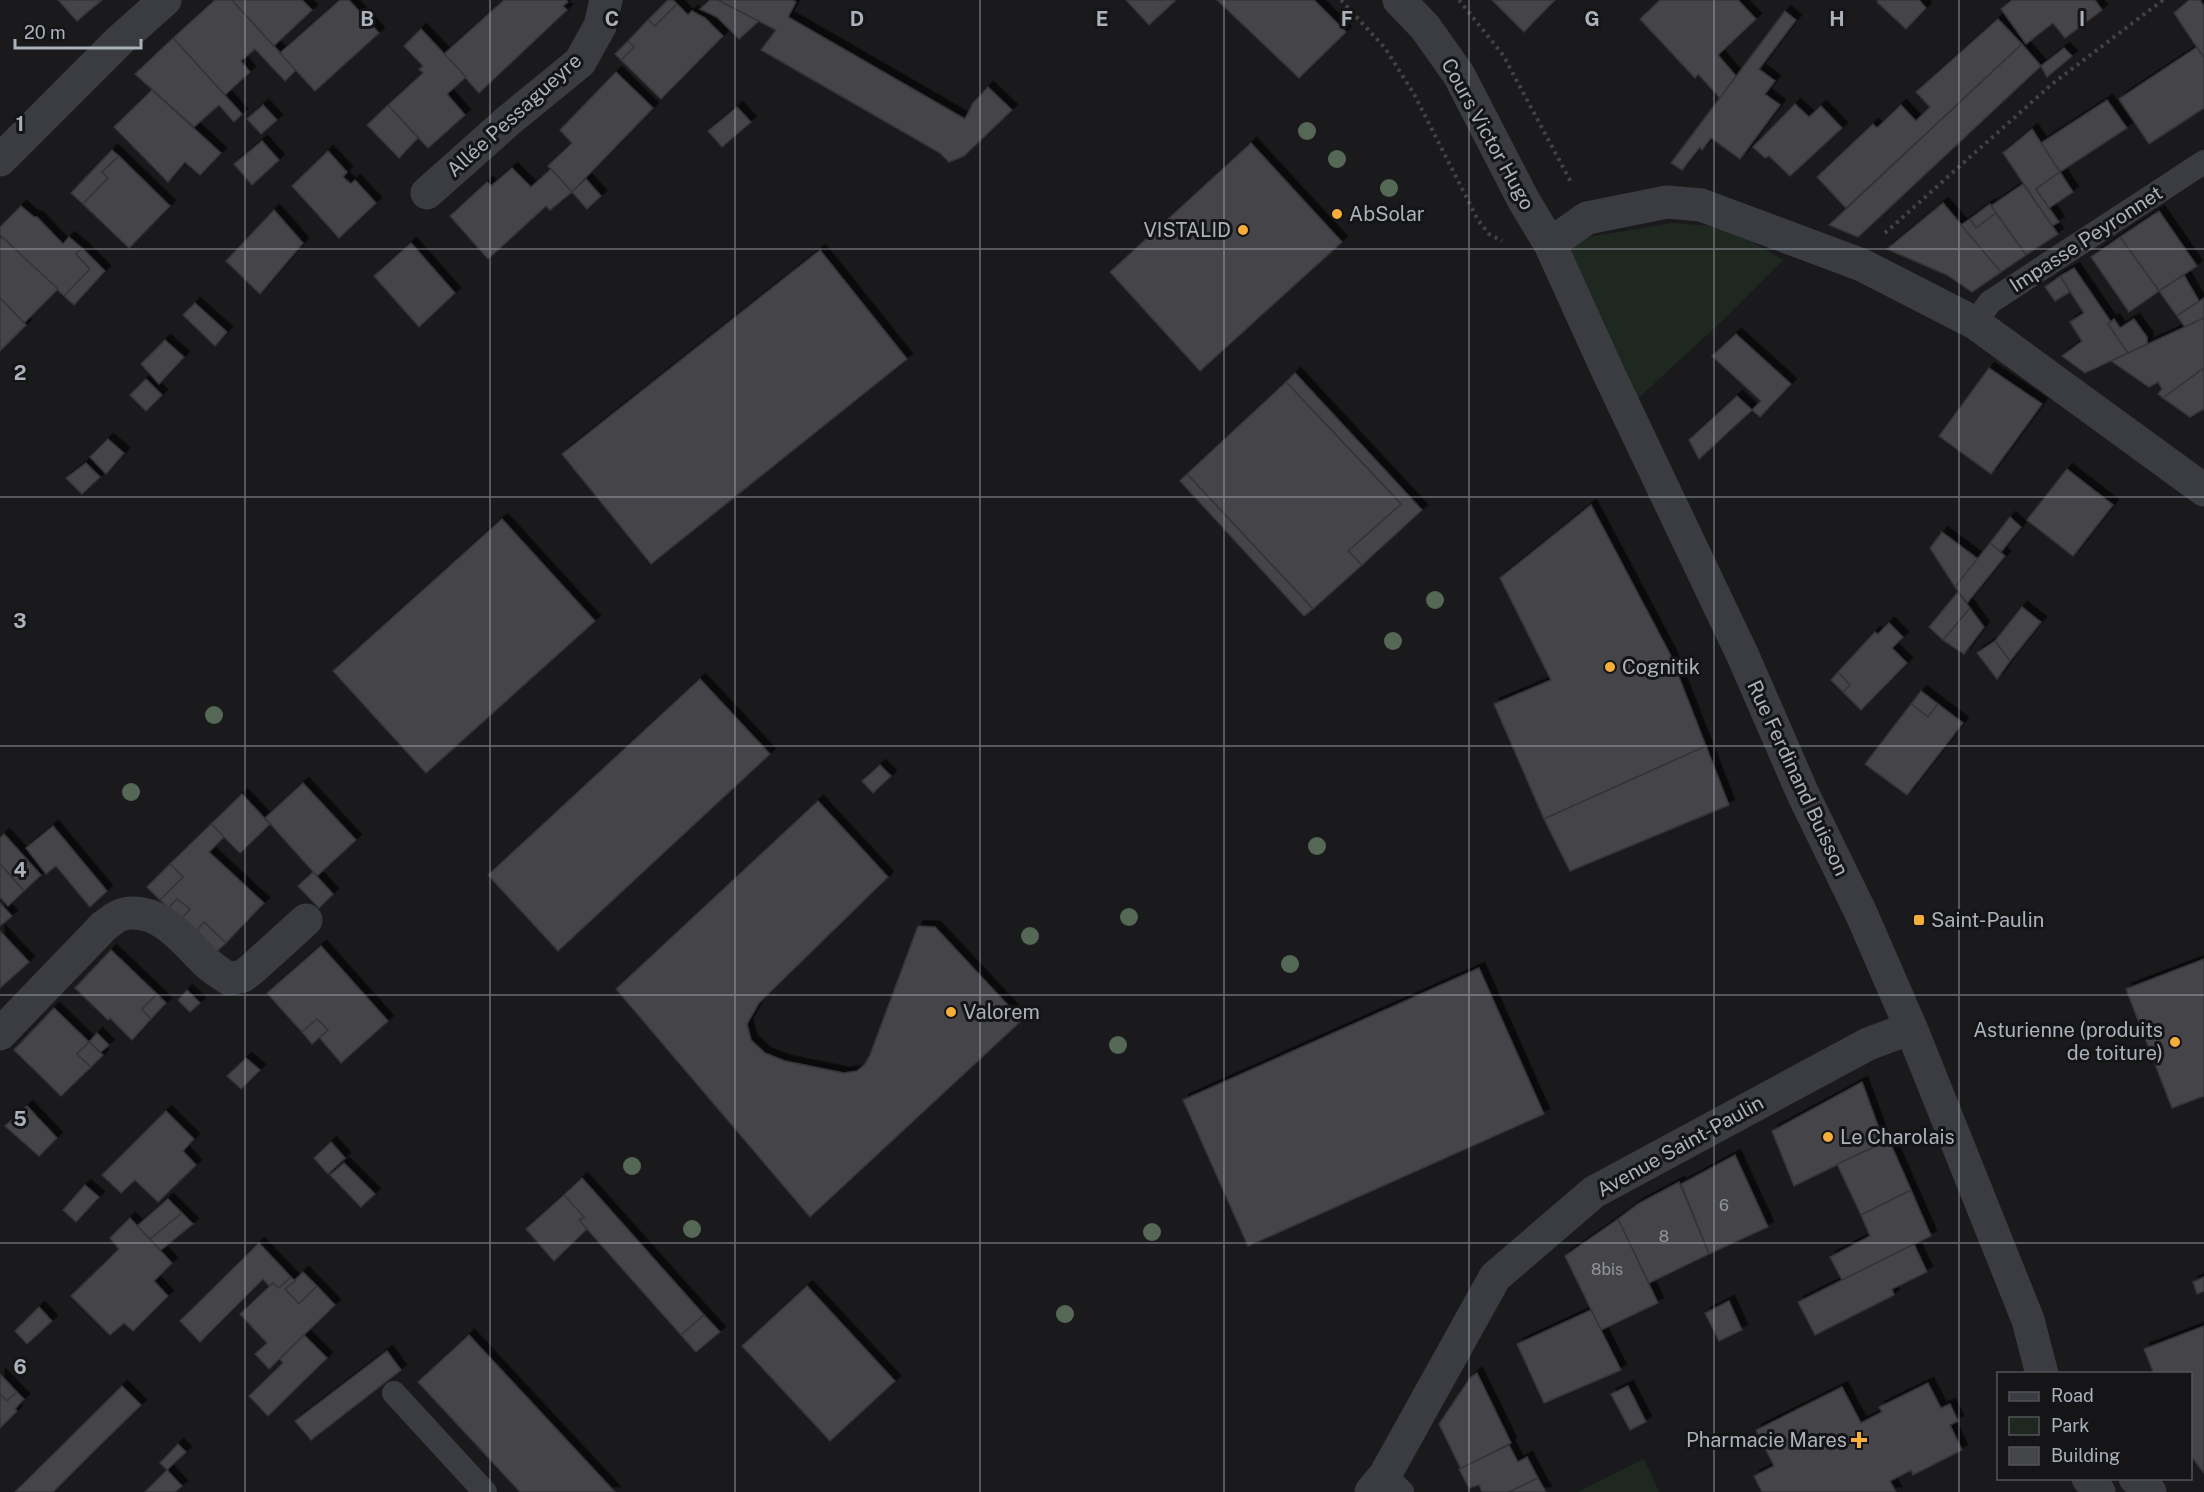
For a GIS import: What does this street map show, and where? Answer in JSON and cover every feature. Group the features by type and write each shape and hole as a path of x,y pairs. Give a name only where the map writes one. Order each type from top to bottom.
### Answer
{"street":[{"path":"0,160 119,41 165,0"},
{"name":"Allée Pessagueyre","path":"427,193 509,120 580,62 600,26 606,0"},
{"name":"Cours Victor Hugo","path":"1399,0 1425,27 1460,75 1524,201 1551,244"},
{"path":"1551,244 1587,218 1667,201 1701,206 1862,265 1975,323 2204,490"},
{"name":"Rue Ferdinand Buisson","path":"1551,244 1608,372 1743,656 1803,794 1861,913 1911,1028 2028,1320 2041,1372"},
{"path":"0,1034 104,926 123,914 147,916 169,926 209,965 229,979 243,976 306,920"},
{"name":"Avenue Saint-Paulin","path":"1386,1486 1495,1277 1594,1192 1868,1044 1911,1028"},
{"name":"Rue Ferdinand Buisson","path":"2028,1320 2059,1372"},
{"path":"2089,1480 2099,1492"},
{"path":"2136,1480 2150,1492"}],"lane":[{"name":"Impasse Peyronnet","path":"1975,323 1990,303 2204,162"},
{"path":"394,1393 485,1492"}],"path":[{"path":"1862,265 1874,243 2052,84 2163,0"}],"green space":[{"path":"1673,223 1710,226 1751,241 1783,260 1722,321 1632,404 1560,248 1588,237"},
{"path":"1644,1459 1659,1492 1578,1492"}],"building":[{"path":"58,0 102,0 77,21"},
{"path":"215,0 232,0 296,70 285,81 255,49 241,61 250,72 225,95 173,38"},
{"path":"232,0 302,0 312,10 274,46"},
{"path":"340,0 349,0 379,33 315,91 280,53"},
{"path":"504,0 566,0 568,2 563,6 567,10 479,93 444,54"},
{"path":"668,0 673,0 677,4 655,26 648,20"},
{"path":"710,0 718,0 759,21 739,39 717,17 700,9"},
{"path":"718,0 792,0 796,2 788,17 965,119 973,103 988,87 1012,110 964,156 949,162 940,153 761,50 776,30"},
{"path":"1126,0 1176,0 1149,25"},
{"path":"1217,0 1314,0 1346,32 1299,78"},
{"path":"1492,0 1555,0 1524,32"},
{"path":"1660,0 1738,0 1756,19 1718,55 1736,76 1720,98 1698,74 1695,78 1640,19"},
{"path":"1878,0 1919,0 1926,8 1906,29 1877,2"},
{"path":"2012,0 2095,0 2102,10 2065,38 2053,23 2026,44 2001,9"},
{"path":"2189,0 2200,0 2204,6 2204,58 2174,13"},
{"path":"677,4 688,15 692,11 705,18 723,36 661,99 621,60 634,47 628,41 648,20 655,26"},
{"path":"1785,11 1796,20 1759,69 1775,81 1765,94 1780,105 1740,159 1711,138 1702,150 1700,147 1682,170 1671,163"},
{"path":"1998,19 2022,44 1846,208 1817,177 1873,124 1877,128 1901,105 1916,121 1930,107 1916,92"},
{"path":"421,29 466,77 447,94 465,115 428,148 388,105 423,73 419,69 423,66 404,46"},
{"path":"173,38 242,114 234,122 219,105 194,127 135,74"},
{"path":"628,41 634,47 621,60 615,54"},
{"path":"2022,44 2041,66 1858,237 1829,225"},
{"path":"2197,47 2204,58 2204,108 2149,144 2119,99"},
{"path":"2064,48 2072,56 2047,77 2041,66"},
{"path":"616,72 653,108 572,192 548,166 572,143 560,130"},
{"path":"152,90 221,153 200,175 185,162 168,182 114,127"},
{"path":"2107,100 2127,128 2060,172 2041,143"},
{"path":"1795,104 1809,117 1821,106 1842,128 1790,176 1769,156 1765,158 1753,147"},
{"path":"263,105 277,120 261,134 247,119"},
{"path":"388,105 418,138 399,158 367,125"},
{"path":"737,107 751,122 722,147 708,131"},
{"path":"2032,129 2060,172 2036,189 2059,222 2052,226 2003,153"},
{"path":"262,141 279,160 252,185 234,164"},
{"path":"1251,143 1342,242 1200,371 1110,272"},
{"path":"112,150 119,156 102,172 108,178 83,204 71,193"},
{"path":"328,151 347,172 343,177 351,184 355,180 376,203 339,238 292,186"},
{"path":"119,156 170,206 129,248 83,204 108,178 102,172"},
{"path":"512,168 531,187 551,169 572,192 550,210 546,206 488,259 450,216 487,182 491,186"},
{"path":"2060,172 2073,192 2049,208 2036,189"},
{"path":"586,179 601,196 587,209 572,192"},
{"path":"2023,184 2058,234 2026,255 1991,206"},
{"path":"1943,203 2001,272 1972,292 1947,275 1887,249"},
{"path":"1990,204 1996,213 1976,228 1970,219"},
{"path":"21,206 37,217 63,244 69,237 82,248 76,254 90,269 64,296 0,235 0,227"},
{"path":"274,210 303,243 260,294 226,261"},
{"path":"2159,211 2197,266 2159,291 2120,237"},
{"path":"1996,213 2026,255 2001,272 1961,225 1970,219 1976,228"},
{"path":"2,237 58,289 24,323 0,298 0,239"},
{"path":"2120,237 2159,291 2129,312 2091,257"},
{"path":"411,243 455,293 419,327 374,276"},
{"path":"82,248 105,271 74,305 64,296 90,269 76,254"},
{"path":"820,250 907,359 651,564 562,454"},
{"path":"2074,268 2111,322 2108,324 2128,353 2085,373 2062,356 2082,341 2070,322 2084,313 2060,276"},
{"path":"2184,275 2199,301 2177,316 2159,291"},
{"path":"2060,276 2070,292 2055,301 2045,287"},
{"path":"0,298 26,325 0,351"},
{"path":"2204,298 2204,318 2185,327 2177,316"},
{"path":"195,303 227,332 215,346 183,315"},
{"path":"2204,318 2204,368 2163,398 2158,394 2162,389 2158,382 2149,387 2111,361"},
{"path":"2114,319 2120,328 2134,319 2147,337 2147,344 2128,353 2108,324"},
{"path":"1736,334 1791,384 1760,417 1752,410 1761,401 1712,356"},
{"path":"165,340 184,357 159,384 141,364"},
{"path":"1989,368 2042,404 1991,474 1939,436"},
{"path":"2204,368 2204,409 2190,417 2163,398"},
{"path":"1295,373 1422,510 1362,565 1348,551 1401,504 1286,382"},
{"path":"146,379 162,395 146,411 130,395"},
{"path":"1286,382 1401,504 1348,551 1362,565 1313,609 1187,474"},
{"path":"1737,396 1752,410 1699,459 1689,440"},
{"path":"108,439 124,453 106,474 90,457"},
{"path":"86,463 100,477 82,494 66,478"},
{"path":"2067,469 2113,505 2073,556 2027,520"},
{"path":"1187,474 1313,609 1304,616 1180,481"},
{"name":"Cognitik","path":"1591,505 1670,654 1706,746 1544,819 1494,704 1551,680 1500,578"},
{"path":"2010,517 2021,527 2001,552 1990,543"},
{"path":"502,519 595,621 426,773 333,671"},
{"path":"1942,532 1978,559 1955,587 1930,548"},
{"path":"1990,543 2005,556 1967,603 1955,587"},
{"path":"1958,592 1970,608 1943,640 1929,627"},
{"path":"2022,607 2041,622 2010,661 1995,641"},
{"path":"1970,608 1984,627 1964,654 1943,640"},
{"path":"1889,623 1903,637 1892,648 1907,663 1861,710 1843,692 1850,685 1838,672 1875,632 1878,634"},
{"path":"1995,641 2010,661 1997,679 1977,653"},
{"path":"1838,672 1850,685 1843,692 1831,680"},
{"path":"700,679 770,754 558,951 488,875"},
{"path":"1921,691 1938,704 1928,717 1911,704"},
{"path":"1911,704 1928,717 1938,704 1963,723 1907,795 1865,764"},
{"path":"1706,746 1729,805 1570,871 1544,819"},
{"path":"880,765 891,776 873,793 862,781"},
{"path":"303,783 356,840 317,876 265,818"},
{"path":"242,794 270,824 240,853 211,824"},
{"name":"Valorem","path":"818,801 888,877 759,1003 747,1024 751,1040 765,1053 785,1061 844,1073 857,1071 870,1055 918,926 935,927 1022,1020 810,1217 616,989"},
{"path":"211,824 224,837 209,852 264,903 226,943 204,922 195,933 181,919 190,909 177,899 169,908 160,900 183,877 170,864"},
{"path":"53,826 107,891 90,907 56,866 46,874 26,848"},
{"path":"4,834 41,875 24,891 0,864 0,838"},
{"path":"0,864 24,891 8,906 0,897"},
{"path":"170,864 183,877 160,900 147,887"},
{"path":"313,872 333,894 319,908 298,886"},
{"path":"177,899 190,909 181,919 169,908"},
{"path":"0,903 12,916 0,926"},
{"path":"204,922 226,943 215,953 195,933"},
{"path":"0,931 29,962 0,988"},
{"path":"321,946 388,1021 341,1063 319,1037 328,1030 317,1019 302,1032 267,993"},
{"path":"111,950 157,994 142,1009 151,1019 132,1040 75,988"},
{"name":"Asturienne (produits de toiture)","path":"2204,959 2204,1096 2172,1108 2126,989"},
{"path":"1479,968 1544,1114 1248,1246 1183,1100"},
{"path":"187,990 200,1003 190,1012 178,1000"},
{"path":"157,994 166,1003 151,1019 142,1009"},
{"path":"54,1008 89,1042 77,1054 91,1067 61,1096 14,1050"},
{"path":"317,1019 328,1030 312,1044 302,1032"},
{"path":"97,1033 109,1045 100,1053 89,1042"},
{"path":"89,1042 103,1055 91,1067 77,1054"},
{"path":"246,1058 260,1070 241,1089 227,1076"},
{"name":"Le Charolais","path":"1862,1082 1884,1142 1794,1186 1772,1131"},
{"path":"27,1106 57,1138 39,1156 5,1126"},
{"path":"166,1111 194,1139 183,1151 196,1165 158,1202 135,1180 121,1193 102,1175"},
{"path":"1889,1140 1911,1190 1861,1215 1837,1164"},
{"path":"331,1142 345,1158 328,1174 314,1158"},
{"path":"1735,1155 1768,1227 1709,1254 1681,1184"},
{"path":"344,1163 375,1194 361,1207 330,1175"},
{"path":"582,1178 704,1315 681,1335 579,1220 584,1217 564,1195"},
{"path":"1679,1182 1709,1254 1649,1283 1618,1219 1638,1204"},
{"path":"85,1185 99,1197 76,1222 63,1210"},
{"path":"1911,1190 1931,1236 1842,1280 1830,1257 1870,1236 1861,1215"},
{"path":"564,1195 584,1217 579,1220 587,1229 554,1261 526,1229"},
{"path":"168,1199 182,1213 150,1239 137,1226"},
{"path":"182,1213 193,1224 161,1250 150,1239"},
{"path":"130,1218 172,1263 154,1281 168,1296 133,1331 124,1323 110,1335 71,1296 119,1249 110,1238"},
{"path":"1618,1219 1658,1303 1601,1330 1565,1256"},
{"path":"259,1243 291,1277 279,1288 273,1283 269,1286 263,1279 200,1342 180,1321"},
{"path":"1914,1244 1927,1272 1892,1289 1894,1295 1815,1335 1798,1302"},
{"path":"303,1272 317,1286 299,1304 285,1289"},
{"path":"291,1277 295,1281 285,1289 299,1304 317,1286 335,1305 269,1369 255,1354 267,1343 240,1314 273,1283 279,1288"},
{"path":"2204,1277 2204,1291 2197,1294 2193,1282"},
{"path":"807,1286 895,1381 830,1441 742,1346"},
{"path":"1729,1301 1742,1330 1719,1341 1705,1313"},
{"path":"39,1307 52,1321 27,1344 15,1331"},
{"path":"1591,1310 1621,1370 1544,1403 1517,1344"},
{"path":"704,1315 720,1332 696,1352 681,1335"},
{"path":"2204,1326 2204,1473 2192,1458 2192,1372 2153,1372 2144,1349"},
{"path":"304,1335 327,1358 268,1416 249,1396 283,1363 280,1359"},
{"path":"469,1335 615,1492 520,1492 418,1382"},
{"path":"387,1351 401,1370 311,1440 295,1421"},
{"path":"1477,1373 1511,1443 1461,1469 1439,1424 1470,1378"},
{"path":"0,1374 17,1392 7,1401 0,1394"},
{"name":"Pharmacie Mares","path":"1928,1383 1941,1408 1950,1404 1958,1421 1950,1425 1962,1450 1913,1475 1911,1470 1890,1481 1896,1492 1762,1492 1754,1476 1774,1466 1756,1430 1842,1387 1861,1423 1882,1412 1879,1407"},
{"path":"122,1386 141,1405 53,1492 15,1492"},
{"path":"1628,1386 1646,1422 1630,1430 1611,1394"},
{"path":"17,1392 24,1399 15,1409 17,1411 0,1428 0,1394 7,1401"},
{"path":"178,1444 186,1452 167,1470 160,1463"},
{"path":"1509,1445 1518,1462 1527,1457 1538,1478 1509,1492 1482,1492 1479,1485 1469,1488 1459,1469"},
{"path":"167,1470 182,1486 175,1492 145,1492"},
{"path":"1538,1478 1546,1492 1509,1492"}],"place":[{"name":"AbSolar","path":"1337,214"},
{"name":"VISTALID","path":"1243,230"},
{"name":"Cognitik","path":"1610,667"},
{"name":"Saint-Paulin","path":"1919,920"},
{"name":"Valorem","path":"951,1012"},
{"name":"Asturienne (produits de toiture)","path":"2175,1042"},
{"name":"Le Charolais","path":"1828,1137"},
{"name":"Pharmacie Mares","path":"1859,1440"}]}
